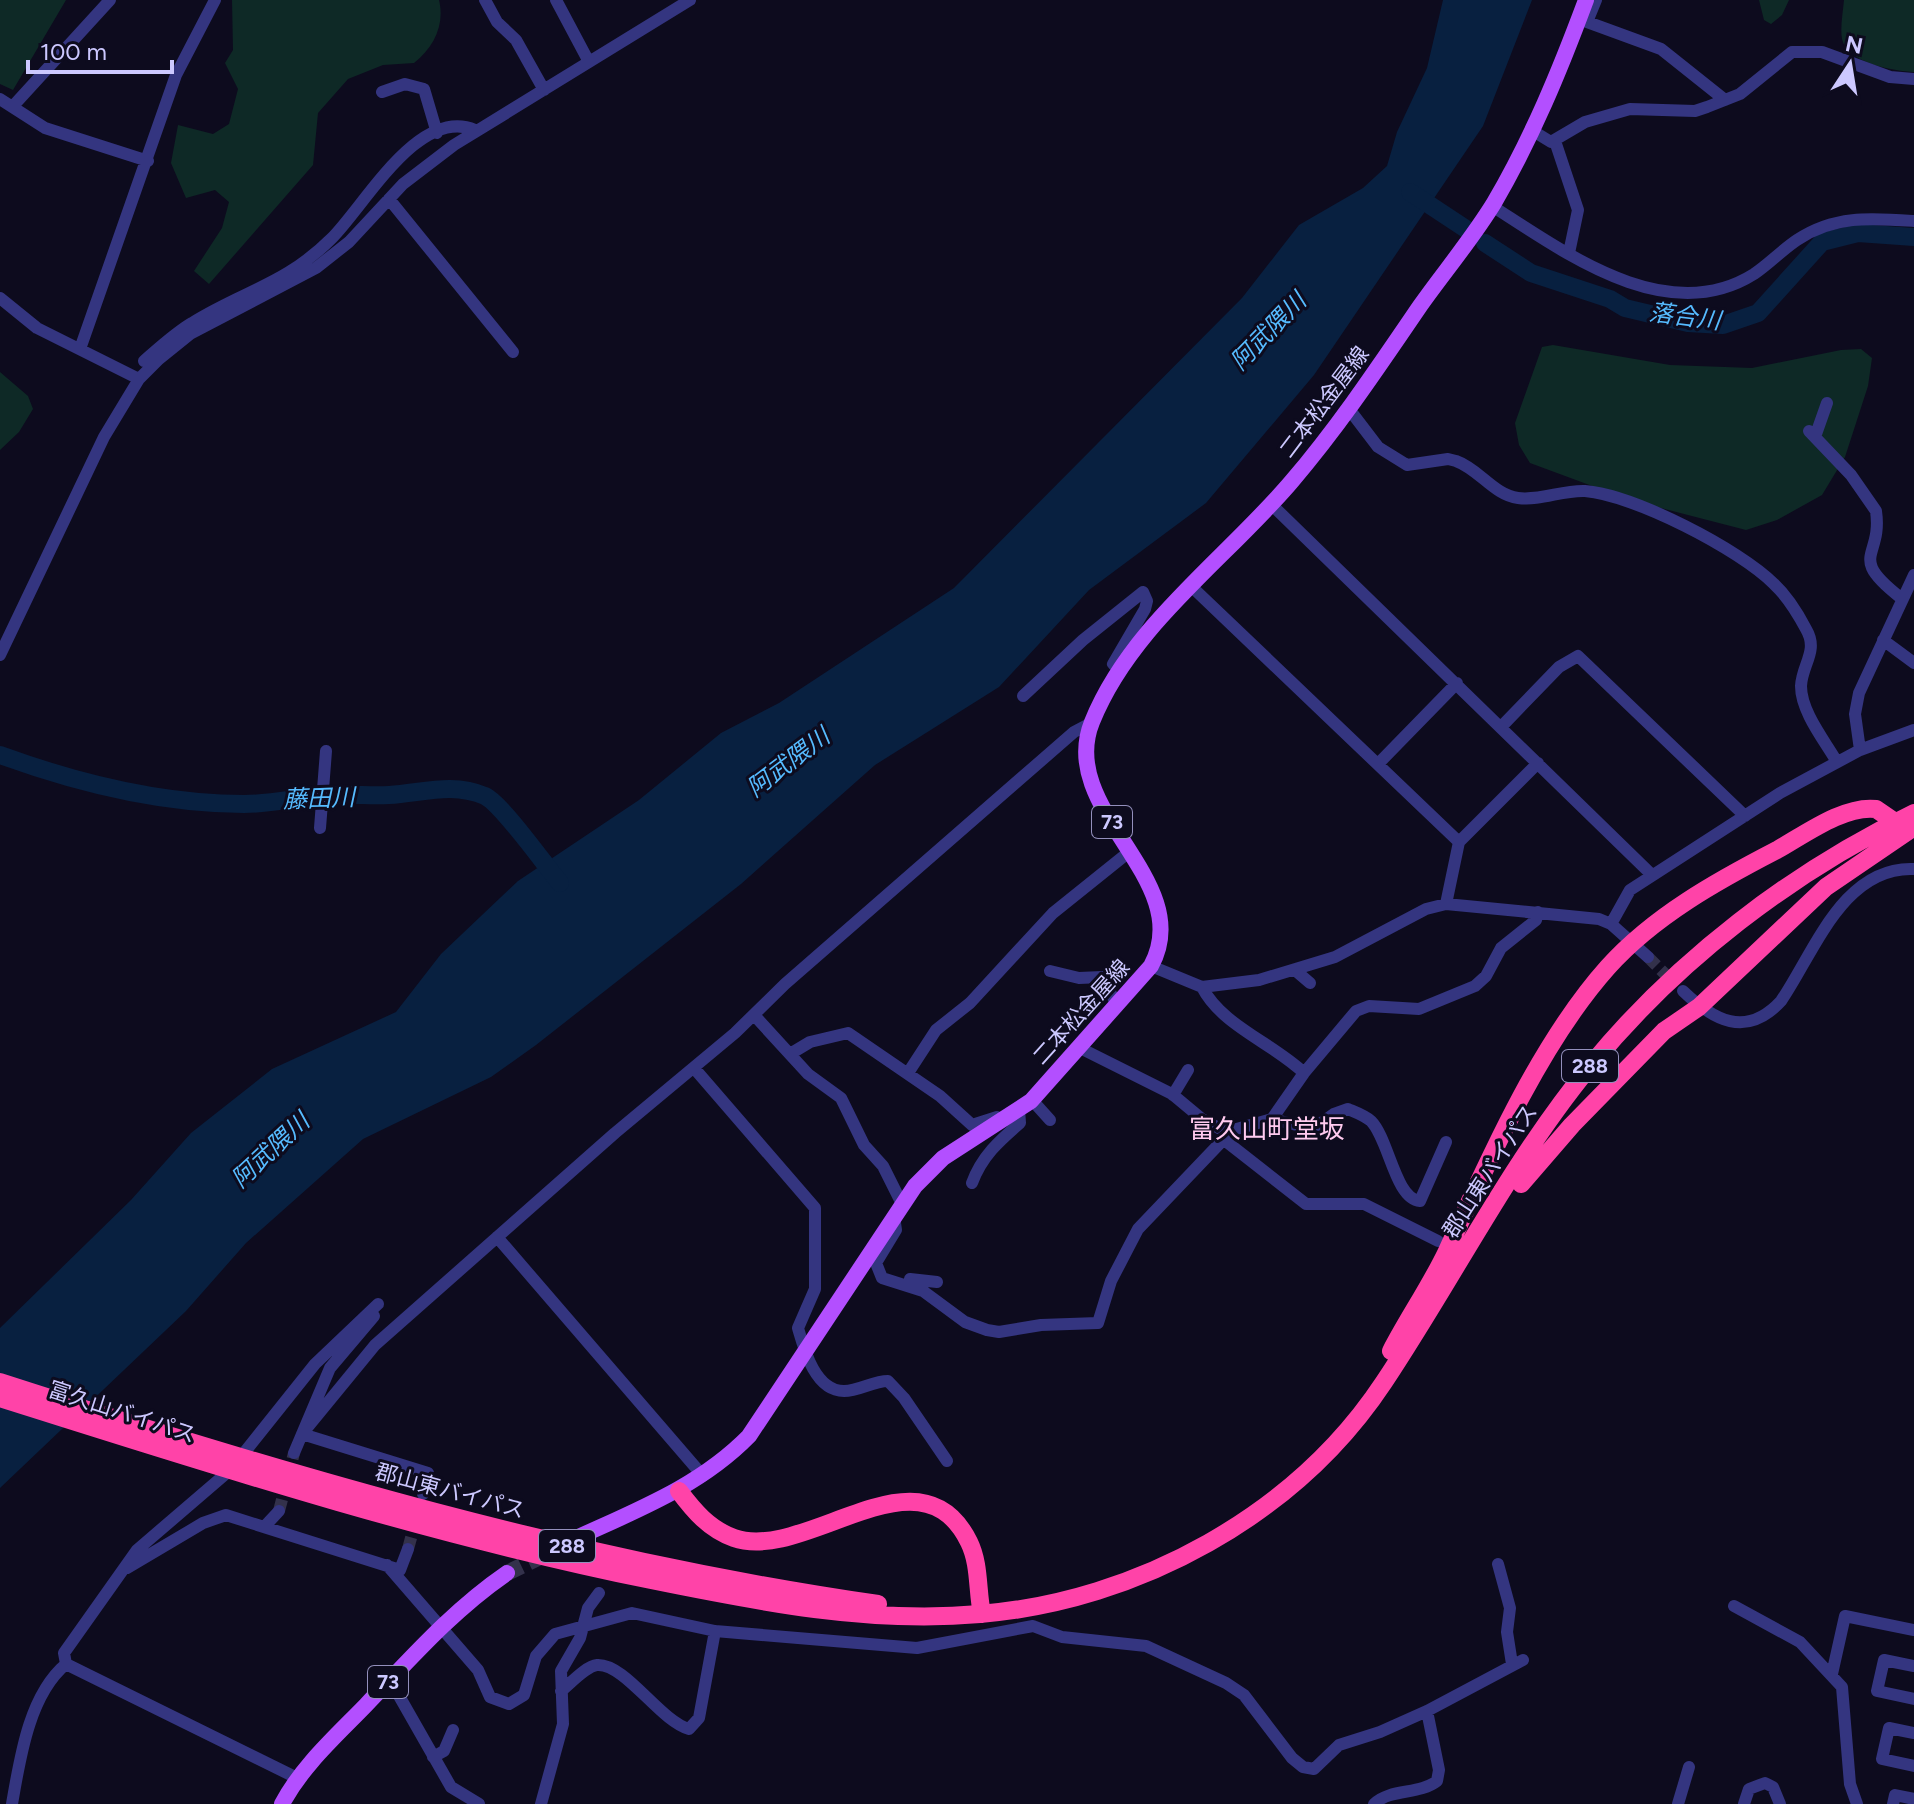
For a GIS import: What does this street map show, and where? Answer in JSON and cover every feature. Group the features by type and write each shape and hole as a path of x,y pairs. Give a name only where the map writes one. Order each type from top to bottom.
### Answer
{"highway":[{"path":"1362,1412 1447,1250 1477,1180 1508,1123 1575,1010 1609,967 1635,942 1718,881 1846,814 1876,809 1895,822"},
{"name":"郡山東バイパス","path":"234,1464 406,1523 688,1588 856,1613 914,1617 981,1610 1076,1598 1134,1579 1206,1544 1260,1509 1322,1456 1362,1412 1522,1162 1591,1064 1666,985 1756,909 1801,877 1914,813"},
{"path":"1381,1386 1421,1339 1533,1167 1664,1031 1699,1007 1826,887 1914,827"},
{"name":"288","path":"0,1382 211,1458"},
{"name":"富久山バイパス","path":"0,1398 234,1464"},
{"path":"679,1491 706,1522 736,1539 752,1541 786,1538 886,1503 910,1501 932,1507 949,1518 969,1541 975,1560 981,1610"}],"main road":[{"name":"二本松金屋線","path":"574,1539 679,1491 703,1476 749,1436 898,1210 943,1158 1020,1109 1080,1048 1151,966 1161,941 1160,913 1089,777 1086,752 1091,723 1120,670 1192,587 1272,505 1349,409 1492,206 1533,131 1583,20 1586,0"},
{"name":"73","path":"282,1804 297,1778 440,1628 469,1600 507,1573"}],"street":[{"path":"14,105 110,0"},
{"path":"80,349 184,58 215,0"},
{"path":"485,0 497,22 516,40 544,90"},
{"path":"556,0 589,62"},
{"path":"0,655 104,437 139,379 190,334 316,268 349,242 389,199 429,163 475,130 690,0"},
{"path":"1596,0 1583,20 1661,49 1725,100"},
{"path":"1555,141 1585,122 1630,109 1695,111 1725,100 1740,94 1781,58 1803,50 1844,59 1890,77 1914,79"},
{"path":"382,92 405,84 424,89 437,133"},
{"path":"0,99 14,105 45,128 148,161"},
{"path":"144,361 192,323 297,270 362,206 401,154 437,133 460,127 475,130"},
{"path":"1533,131 1555,141 1578,210 1569,253"},
{"path":"389,199 513,352"},
{"path":"1492,206 1569,253 1647,288 1696,293 1742,281 1795,241 1829,223 1862,217 1914,221"},
{"path":"0,298 37,328 139,379"},
{"path":"1827,403 1812,434 1851,475 1876,511 1869,551 1872,567 1880,581 1901,598"},
{"path":"1349,409 1378,447 1407,465 1448,459 1456,461 1504,493 1519,499 1586,491 1611,496 1704,536 1763,574 1785,596 1808,632 1812,643 1801,686 1803,699 1837,762"},
{"path":"1272,505 1652,875"},
{"path":"1860,750 1856,705 1901,598 1914,575"},
{"path":"1192,587 1459,842"},
{"path":"1023,696 1083,640 1143,592 1147,601 1145,609 1113,664 1120,670"},
{"path":"1883,640 1914,663"},
{"path":"1502,726 1559,667 1578,656 1745,816"},
{"path":"1378,764 1457,683"},
{"path":"302,1434 375,1345 1074,732 1091,723"},
{"path":"1611,924 1626,894 1652,875 1837,762 1914,730"},
{"path":"320,825 326,754"},
{"path":"1446,904 1459,842 1538,763"},
{"path":"908,1073 930,1036 970,1003 1053,913 1129,852"},
{"path":"1683,991 1708,1015 1727,1022 1765,1015 1781,1001 1852,893 1876,876 1914,869"},
{"path":"1202,987 1296,971 1335,957 1426,909 1446,904 1585,916 1611,924 1635,942 1648,957"},
{"path":"1272,1119 1304,1073 1361,1008 1419,1009 1475,986 1486,976 1501,948 1536,920 1538,912"},
{"path":"1151,966 1202,987 1221,1012 1273,1045 1304,1073"},
{"path":"1050,971 1079,978 1102,977 1117,1005"},
{"path":"1296,971 1310,983"},
{"path":"754,1015 808,1074 841,1098 864,1145 883,1166 898,1210 897,1227 875,1267 882,1278 923,1291 965,1322 987,1330 1098,1323 1108,1288 1138,1229 1177,1192 1224,1135 1272,1119 1313,1129 1334,1114 1348,1109 1369,1119 1378,1130 1405,1195 1415,1201 1420,1201 1425,1192 1446,1142"},
{"path":"790,1054 810,1042 848,1033 940,1096 972,1125 1020,1109 1050,1120"},
{"path":"1080,1048 1173,1095 1306,1204 1364,1204 1438,1241"},
{"path":"694,1068 815,1208 815,1289 798,1328 804,1352 822,1378 836,1389 844,1391 888,1381 904,1398 947,1461"},
{"path":"1173,1095 1188,1070"},
{"path":"972,1183 979,1165 996,1142 1020,1123 1020,1109"},
{"path":"497,1237 703,1476"},
{"path":"892,1281 937,1282"},
{"path":"66,1664 64,1653 137,1550 234,1464 315,1364 378,1304 378,1311 330,1368 294,1453"},
{"path":"302,1434 428,1473 423,1494"},
{"path":"265,1526 279,1511"},
{"path":"120,1572 203,1523 226,1515 400,1570 408,1549"},
{"path":"387,1565 478,1670 490,1697 509,1704 521,1699 527,1691 536,1656 555,1634 639,1612 715,1631 917,1648 1028,1625 1062,1637 1137,1643 1237,1688 1292,1758 1309,1769 1318,1766 1329,1750 1427,1711 1517,1662 1507,1632 1510,1608 1498,1564"},
{"path":"541,1804 563,1724 561,1671 583,1627 588,1608 599,1593"},
{"path":"1734,1606 1800,1642 1832,1674 1845,1693 1844,1728 1849,1772 1857,1804"},
{"path":"1832,1674 1845,1616 1914,1630"},
{"path":"561,1691 592,1668 601,1666 631,1682 667,1719 689,1729 699,1718 715,1631"},
{"path":"1914,1666 1884,1660 1877,1691 1914,1699"},
{"path":"66,1664 297,1778"},
{"path":"12,1804 20,1757 37,1707 51,1677 66,1664"},
{"path":"390,1680 400,1692 451,1787 479,1804"},
{"path":"1374,1804 1382,1797 1429,1786 1437,1781 1439,1770 1427,1711"},
{"path":"1914,1733 1889,1728 1882,1759 1914,1766"},
{"path":"433,1757 444,1751 453,1730"},
{"path":"1678,1804 1689,1767"},
{"path":"1744,1804 1749,1789 1765,1783 1773,1787 1780,1804"},
{"path":"1893,1804 1895,1795 1914,1799"}],"green space":[{"path":"0,0 66,0 13,90 0,84"},
{"path":"232,0 439,0 440,18 432,43 414,63 383,65 348,79 318,113 313,165 209,284 194,271 222,228 229,202 215,190 186,198 171,163 178,125 213,134 229,124 238,89 225,63 233,50"},
{"path":"1759,0 1789,0 1782,15 1771,24 1764,20"},
{"path":"1844,0 1914,0 1914,72 1872,64 1846,47 1841,34"},
{"path":"1553,345 1670,365 1752,368 1841,350 1861,349 1872,358 1868,386 1845,457 1822,495 1777,520 1746,530 1630,500 1530,463 1519,445 1515,423 1542,347"},
{"path":"0,372 28,396 33,409 19,432 0,450"}],"water":[{"name":"阿武隈川","path":"1443,0 1532,0 1483,126 1314,375 1206,503 1089,590 999,687 875,765 741,884 536,1045 491,1077 363,1139 246,1243 186,1311 0,1488 0,1328 131,1200 191,1133 272,1069 396,1012 441,954 518,881 639,800 721,733 779,703 954,588 1242,298 1299,225 1363,188 1387,166 1397,132 1427,68"}],"waterway":[{"name":"落合川","path":"1410,192 1466,229"},
{"name":"落合川","path":"1485,243 1531,273 1610,299 1625,308 1688,323 1723,325 1758,313 1822,242 1858,233 1914,237"},
{"name":"藤田川","path":"0,755 120,790 213,803 255,804 323,796 389,795 437,790 473,792 485,796 502,810 560,883"}],"tunnel":[{"path":"1648,957 1674,983"},
{"path":"279,1511 294,1453"},
{"path":"408,1549 417,1516"},
{"path":"507,1573 548,1553"}],"district":[{"name":"富久山町堂坂","path":"1267,1129"}]}
